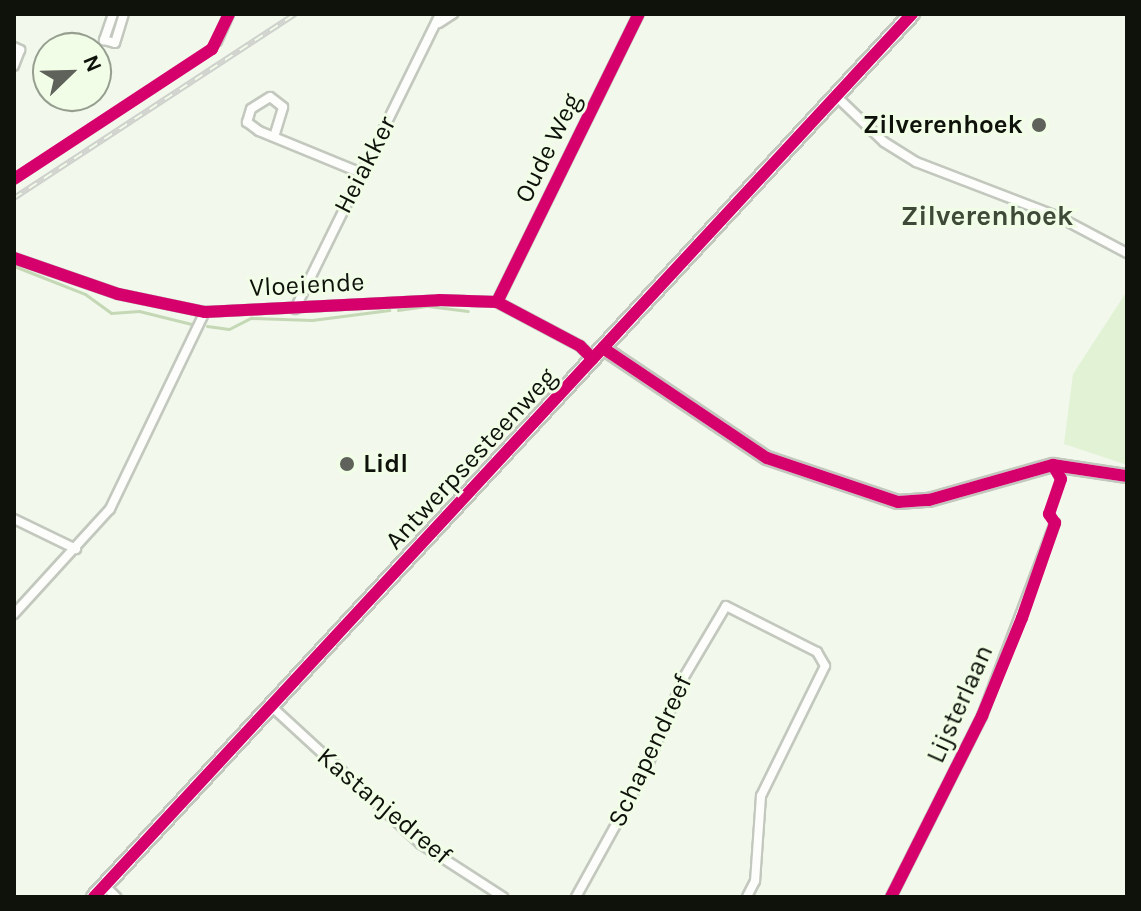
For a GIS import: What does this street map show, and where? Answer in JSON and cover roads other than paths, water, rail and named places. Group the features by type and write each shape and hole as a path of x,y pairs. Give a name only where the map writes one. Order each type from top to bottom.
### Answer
{"main road":[{"name":"Antwerpsesteenweg","path":"100,892 912,14"}],"street":[{"path":"113,14 104,40 115,43 124,14"},
{"path":"217,41 229,14"},
{"name":"Heiakker","path":"295,309 359,172 440,19 453,14"},
{"name":"Oude Weg","path":"497,302 639,14"},
{"path":"14,47 20,50 14,66"},
{"path":"836,96 884,142 916,162 1057,216 1127,253"},
{"path":"274,137 283,107 270,97 251,109 247,122 274,137 359,172"},
{"name":"Vloeiende","path":"14,258 118,294 205,312 439,300 497,302 598,354"},
{"path":"14,614 110,509 205,312"},
{"path":"598,354 767,458 898,502 929,500 1053,465 1127,476"},
{"path":"14,519 76,549"},
{"name":"Lijsterlaan","path":"891,897 982,716 1055,523"},
{"name":"Schapendreef","path":"576,897 645,772 684,677 726,606 817,652 825,666 761,796 755,881 747,897"},
{"name":"Kastanjedreef","path":"272,707 421,844 503,897"},
{"path":"100,892 116,897"}],"waterway":[{"name":"Vloeiende","path":"14,266 85,294 111,313 139,311 191,324"},
{"name":"Vloeiende","path":"398,310 428,306 468,311"},
{"name":"Vloeiende","path":"207,326 229,329 251,318 312,320 389,310"}],"railway":[{"path":"14,198 295,14"}],"place":[{"name":"Zilverenhoek","path":"1039,125"},
{"name":"Lidl","path":"347,464"}],"district":[{"name":"Zilverenhoek","path":"987,216"}]}
